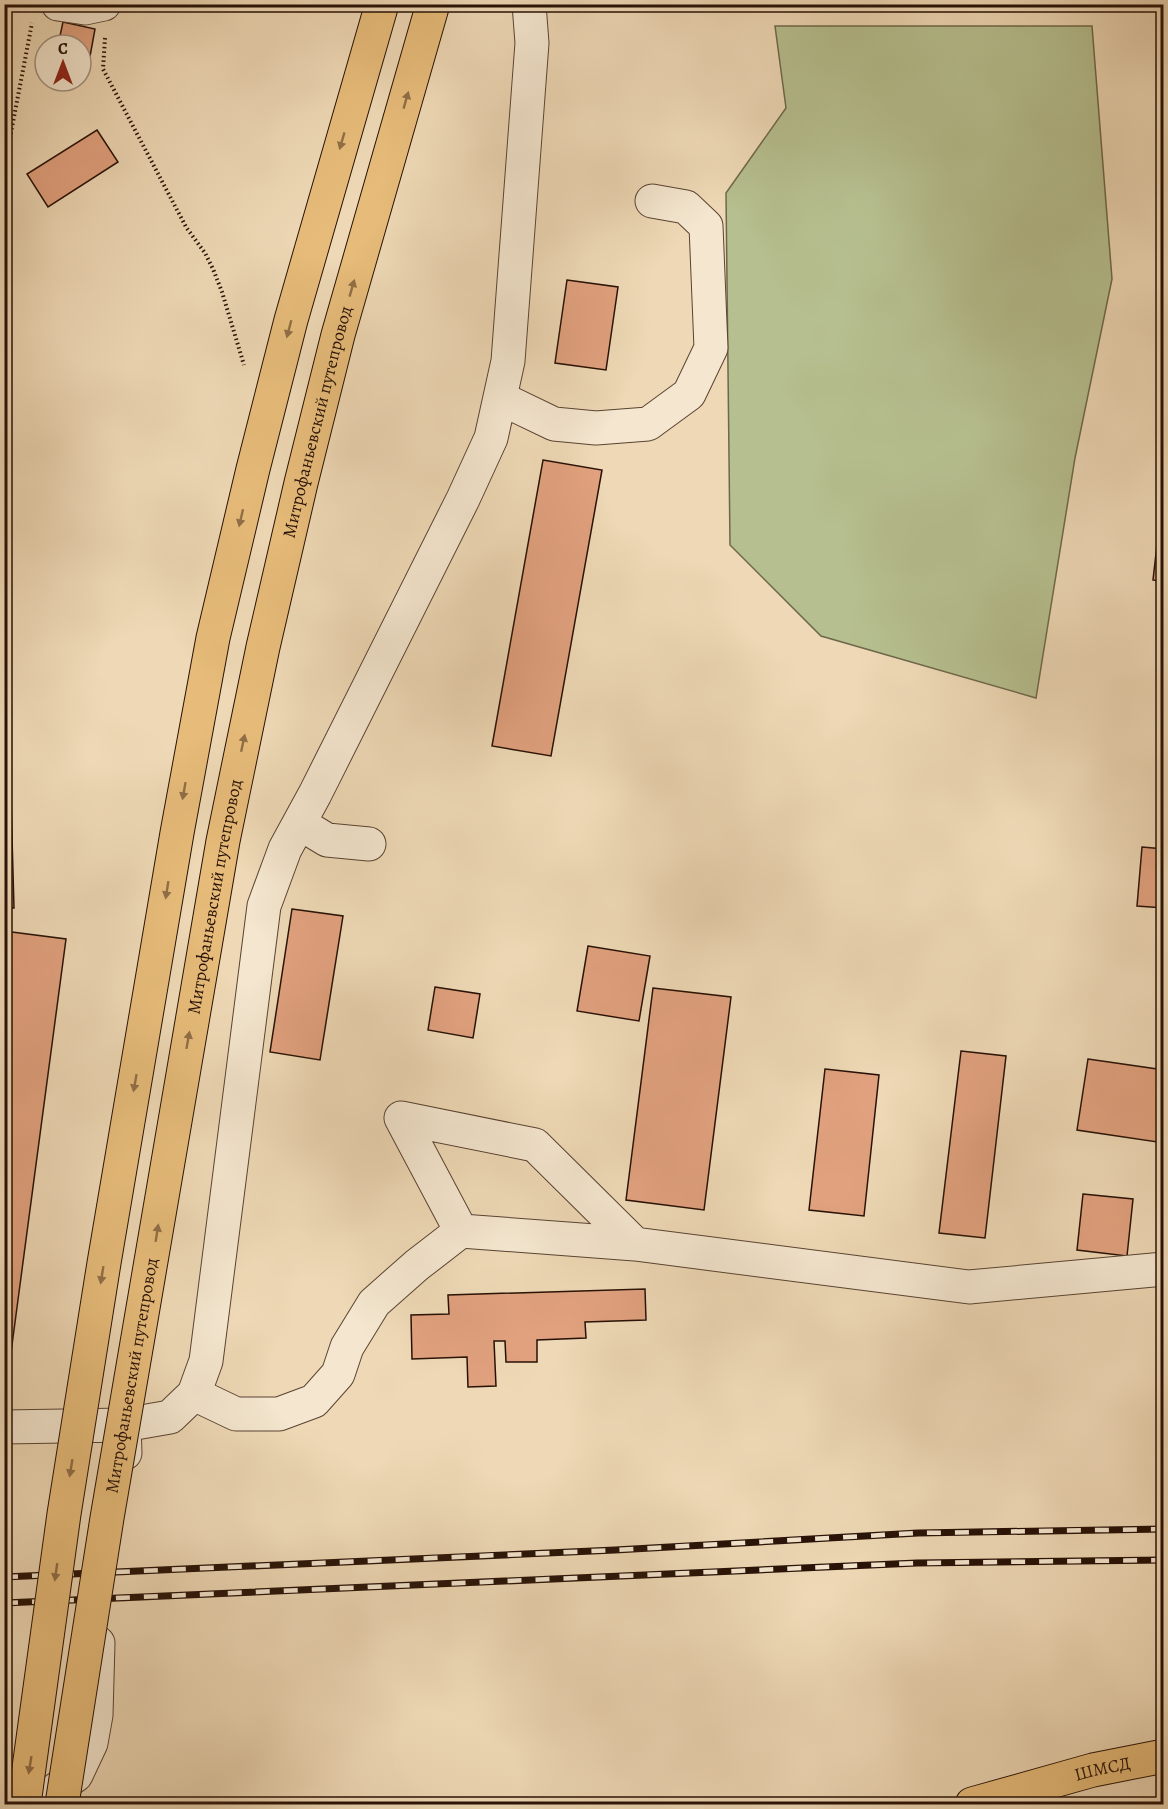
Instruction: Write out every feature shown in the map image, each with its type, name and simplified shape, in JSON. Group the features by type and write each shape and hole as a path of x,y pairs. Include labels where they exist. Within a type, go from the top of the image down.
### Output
{"main road":[{"path":"25,1804 64,1514 104,1263 177,833 213,638 291,320 382,4"},
{"name":"Митрофаньевский путепровод","path":"62,1804 107,1518 227,818 263,647 336,346 433,4"},
{"name":"ШМСД","path":"972,1804 1093,1770 1164,1756"}],"street":[{"path":"45,10 85,8 104,4"},
{"path":"4,1427 124,1425 170,1417 194,1394 207,1361 264,906 285,849 463,499 491,438 508,361 531,63 529,4"},
{"path":"500,398 554,424 596,428 648,424 689,394 711,348 706,226 686,207 652,201"},
{"path":"299,823 327,840 369,844"},
{"path":"461,1231 401,1118 535,1145 635,1244"},
{"path":"194,1394 236,1414 279,1414 314,1401 338,1374 347,1347 374,1303 417,1265 461,1231 635,1244 969,1287 1164,1269"},
{"path":"25,1804 43,1798 76,1775 91,1743 96,1715 98,1634 125,1465 124,1425"}],"path":[{"path":"4,169 45,10"},
{"path":"105,37 102,69 152,164"}],"green space":[{"path":"775,26 1092,26 1112,279 1075,458 1036,698 821,636 730,545 726,193 786,108"}],"building":[{"path":"63,22 95,29 93,40 93,33 61,33"},
{"path":"97,130 118,162 48,207 27,174"},
{"path":"567,280 618,287 606,370 555,363"},
{"path":"543,460 602,470 551,756 492,746"},
{"path":"1158,536 1164,537 1164,582 1153,580"},
{"path":"10,765 14,908 4,908 4,766"},
{"path":"1142,847 1164,849 1164,908 1137,906"},
{"path":"292,909 343,916 320,1060 270,1052"},
{"path":"4,931 66,939 8,1375 4,1375"},
{"path":"588,946 650,956 639,1021 577,1011"},
{"path":"435,987 480,994 473,1038 428,1030"},
{"path":"653,988 731,997 704,1210 626,1200"},
{"path":"961,1051 1006,1056 985,1238 939,1233"},
{"path":"1088,1059 1164,1070 1164,1143 1077,1130"},
{"path":"825,1069 879,1075 864,1216 809,1210"},
{"path":"1083,1194 1133,1199 1127,1256 1077,1250"},
{"path":"645,1289 646,1320 585,1322 586,1338 537,1340 537,1362 506,1362 505,1341 494,1341 496,1386 468,1387 467,1357 412,1359 411,1315 449,1314 448,1295"}],"railway":[{"path":"4,1577 615,1550 918,1533 1164,1529"},
{"path":"4,1603 917,1563 1164,1560"}]}
